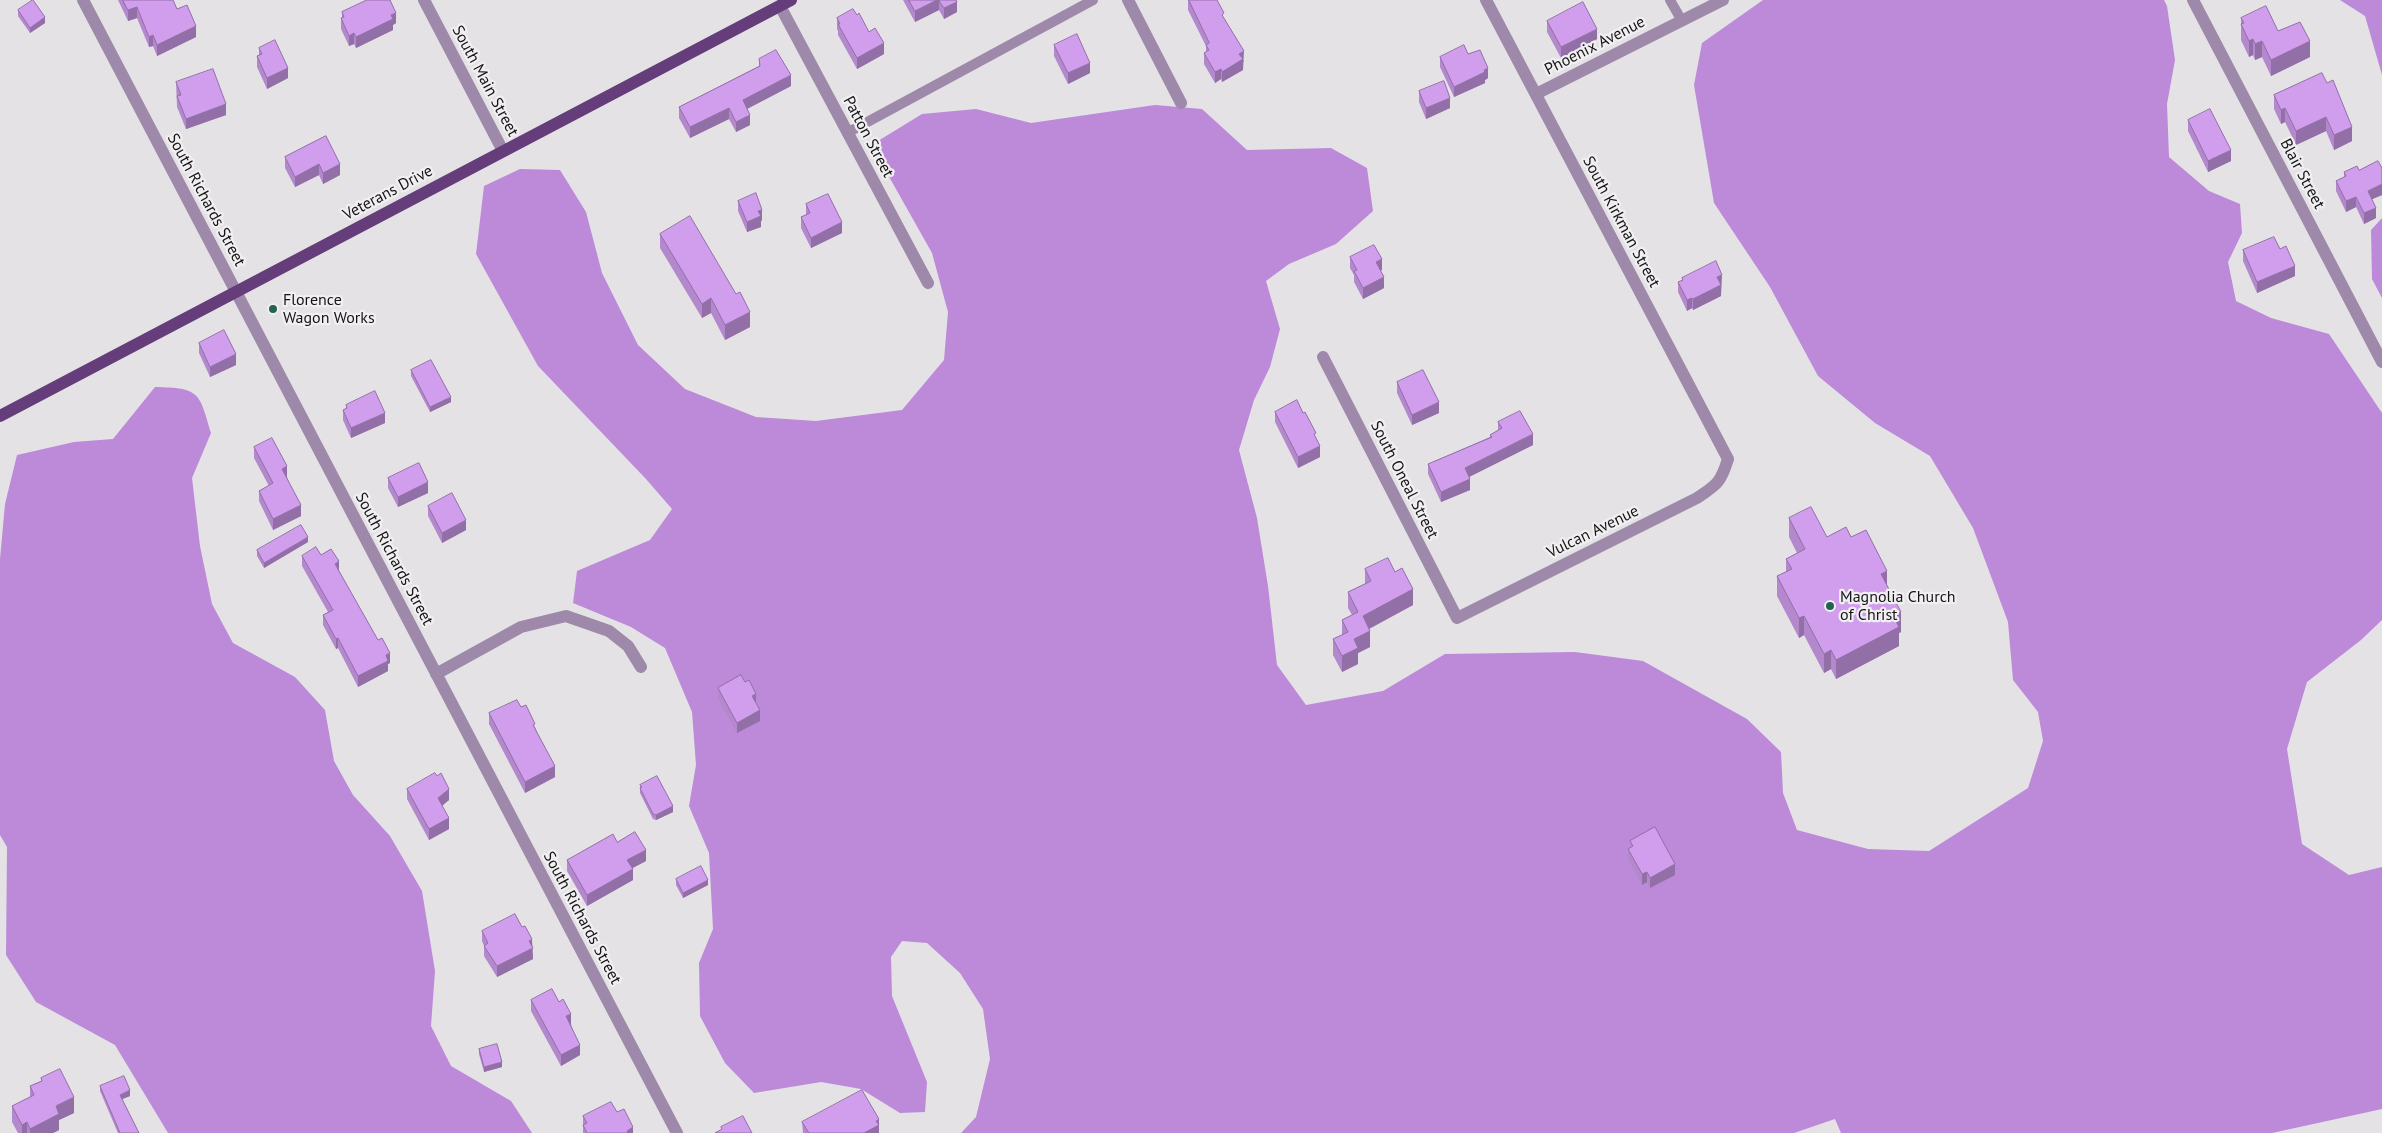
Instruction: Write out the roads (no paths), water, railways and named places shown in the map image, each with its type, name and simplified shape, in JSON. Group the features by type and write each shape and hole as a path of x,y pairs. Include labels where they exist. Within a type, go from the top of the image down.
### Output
{"main road":[{"name":"Veterans Drive","path":"0,416 786,3"}],"street":[{"name":"South Richards Street","path":"83,0 677,1133"},
{"name":"South Main Street","path":"424,0 504,151"},
{"path":"1128,0 1182,104"},
{"name":"South Kirkman Street","path":"1486,0 1728,459"},
{"name":"Phoenix Avenue","path":"1536,94 1723,0"},
{"name":"Blair Street","path":"2193,0 2382,362"},
{"name":"Patton Street","path":"786,3 847,133 928,283"},
{"name":"South Oneal Street","path":"1323,357 1457,618"},
{"name":"Vulcan Avenue","path":"1457,618 1698,498 1716,486 1723,476 1728,459"},
{"path":"436,674 521,627 566,616 609,631 628,646 641,667"}],"lane":[{"path":"847,133 1093,0"},
{"path":"1670,0 1682,21"}],"place":[{"name":"Florence Wagon Works","path":"273,309"},
{"name":"Magnolia Church of Christ","path":"1830,606"}]}
